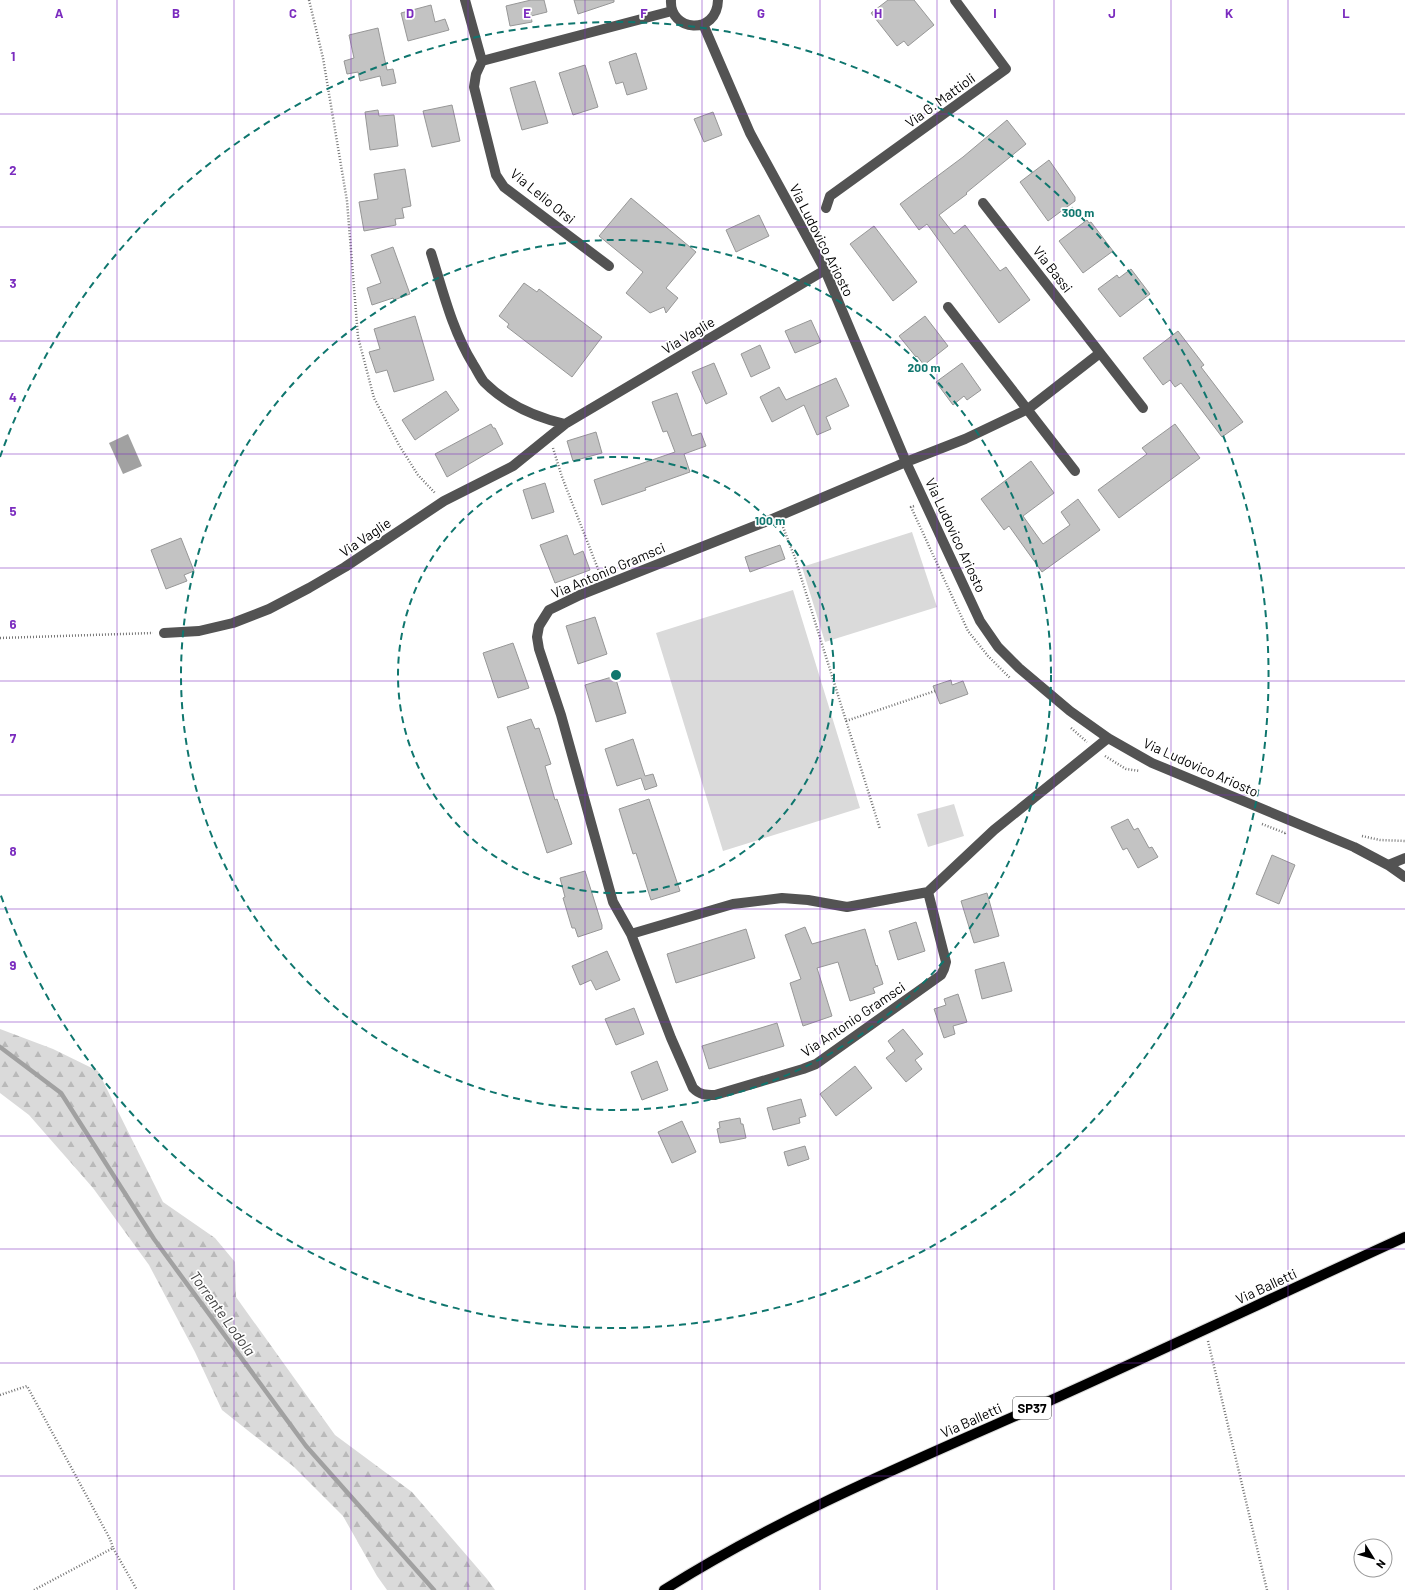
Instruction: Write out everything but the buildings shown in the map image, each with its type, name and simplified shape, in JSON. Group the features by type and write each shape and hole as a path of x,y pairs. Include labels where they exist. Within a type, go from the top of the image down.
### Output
{"main road":[{"name":"Via Balletti","path":"664,1590 700,1567 763,1533 872,1480 1206,1330 1282,1293 1405,1237"}],"street":[{"path":"465,0 482,61 672,10"},
{"path":"672,0 672,10 676,17 682,22 696,26 710,20 715,15 718,7 718,0"},
{"name":"Via G. Mattioli","path":"826,208 830,196 1006,69 955,0"},
{"name":"Via Ludovico Ariosto","path":"703,24 750,133 825,270 906,462 980,621 998,647 1019,668 1070,711 1108,738 1152,763 1354,847 1388,865 1405,877"},
{"name":"Via Lelio Orsi","path":"482,61 476,74 474,87 496,175 504,187 610,266"},
{"name":"Via Bassi","path":"984,203 1143,408"},
{"path":"432,253 450,315 463,347 484,382 510,404 537,416 564,424"},
{"name":"Via Vaglie","path":"164,632 199,631 233,623 269,609 345,567 444,501 513,466 564,424 825,270"},
{"path":"948,307 1075,470"},
{"path":"906,462 965,439 1028,409 1100,353"},
{"name":"Via Antonio Gramsci","path":"906,462 778,516 580,595 549,610 539,626 537,637 539,649 561,715 613,902 631,934 671,1038 693,1088 698,1094 705,1096 715,1095 816,1064 941,975 946,962 928,892"},
{"path":"631,934 733,904 782,898 808,900 847,907 928,892 994,830 1108,738"},
{"path":"1388,865 1405,858"}],"path":[{"path":"309,0 323,58 347,201 358,337 374,398 399,445 418,475 444,501"},
{"path":"549,436 562,477 605,585"},
{"path":"778,516 796,558 880,829"},
{"path":"0,638 164,632"},
{"path":"846,721 935,691"},
{"path":"1206,1330 1267,1590"},
{"path":"0,1395 27,1386 137,1590"},
{"path":"34,1590 113,1548"}],"green space":[{"path":"912,532 937,607 825,642 802,567"},
{"path":"793,590 860,808 723,851 656,633"},
{"path":"954,804 964,836 928,847 917,814"},
{"path":"0,1029 53,1049 98,1071 163,1202 215,1238 235,1262 236,1297 335,1435 412,1492 495,1590 387,1590 377,1576 343,1516 294,1467 222,1410 195,1352 149,1265 93,1188 29,1115 0,1093"}],"shaded area":[{"path":"128,434 142,466 123,474 109,443"}],"waterway":[{"name":"Torrente Lodola","path":"0,1047 61,1093 154,1239 306,1446 434,1590"}]}
